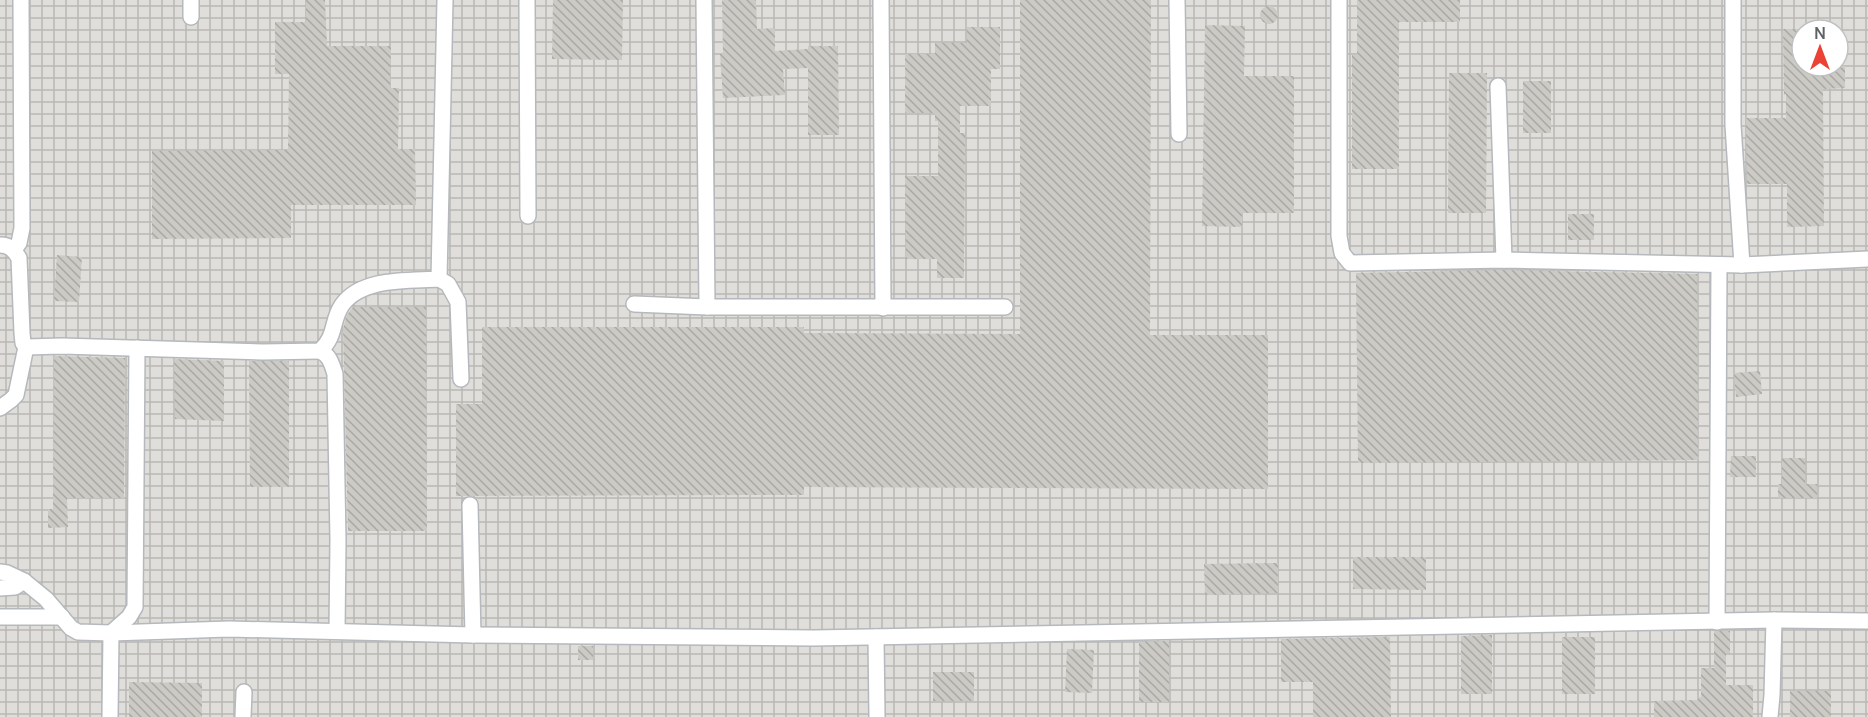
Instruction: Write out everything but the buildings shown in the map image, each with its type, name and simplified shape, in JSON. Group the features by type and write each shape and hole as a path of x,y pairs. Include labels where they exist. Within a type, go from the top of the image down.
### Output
{"lane":[{"path":"21,0 22,228 19,243 7,248 19,258 23,343 27,347 320,351 326,353 335,375 337,632"},
{"path":"191,0 191,17"},
{"path":"439,279 445,0"},
{"path":"527,0 528,216"},
{"path":"704,0 707,306"},
{"path":"881,0 882,308"},
{"path":"1177,0 1179,134"},
{"path":"1339,0 1339,236 1342,253 1350,263 1504,260 1742,265 1868,259"},
{"path":"1733,0 1733,124 1742,265"},
{"path":"1498,86 1504,260"},
{"path":"1717,622 1719,265"},
{"path":"320,351 332,336 342,305 356,293 374,285 439,279 448,284 458,302 460,379"},
{"path":"634,304 1005,308"},
{"path":"0,408 16,395 27,347"},
{"path":"110,717 111,633 129,617 135,608 138,348"},
{"path":"470,505 473,635"},
{"path":"0,572 24,581 46,599 71,628 78,632 111,633 229,629 473,635 802,638 1774,620 1868,621"},
{"path":"0,588 15,587 24,581"},
{"path":"0,617 62,617"},
{"path":"1770,717 1774,620"},
{"path":"876,637 877,717"},
{"path":"243,717 244,692"}],"shaded area":[{"path":"0,0 1868,0 1868,717 0,717"}]}
